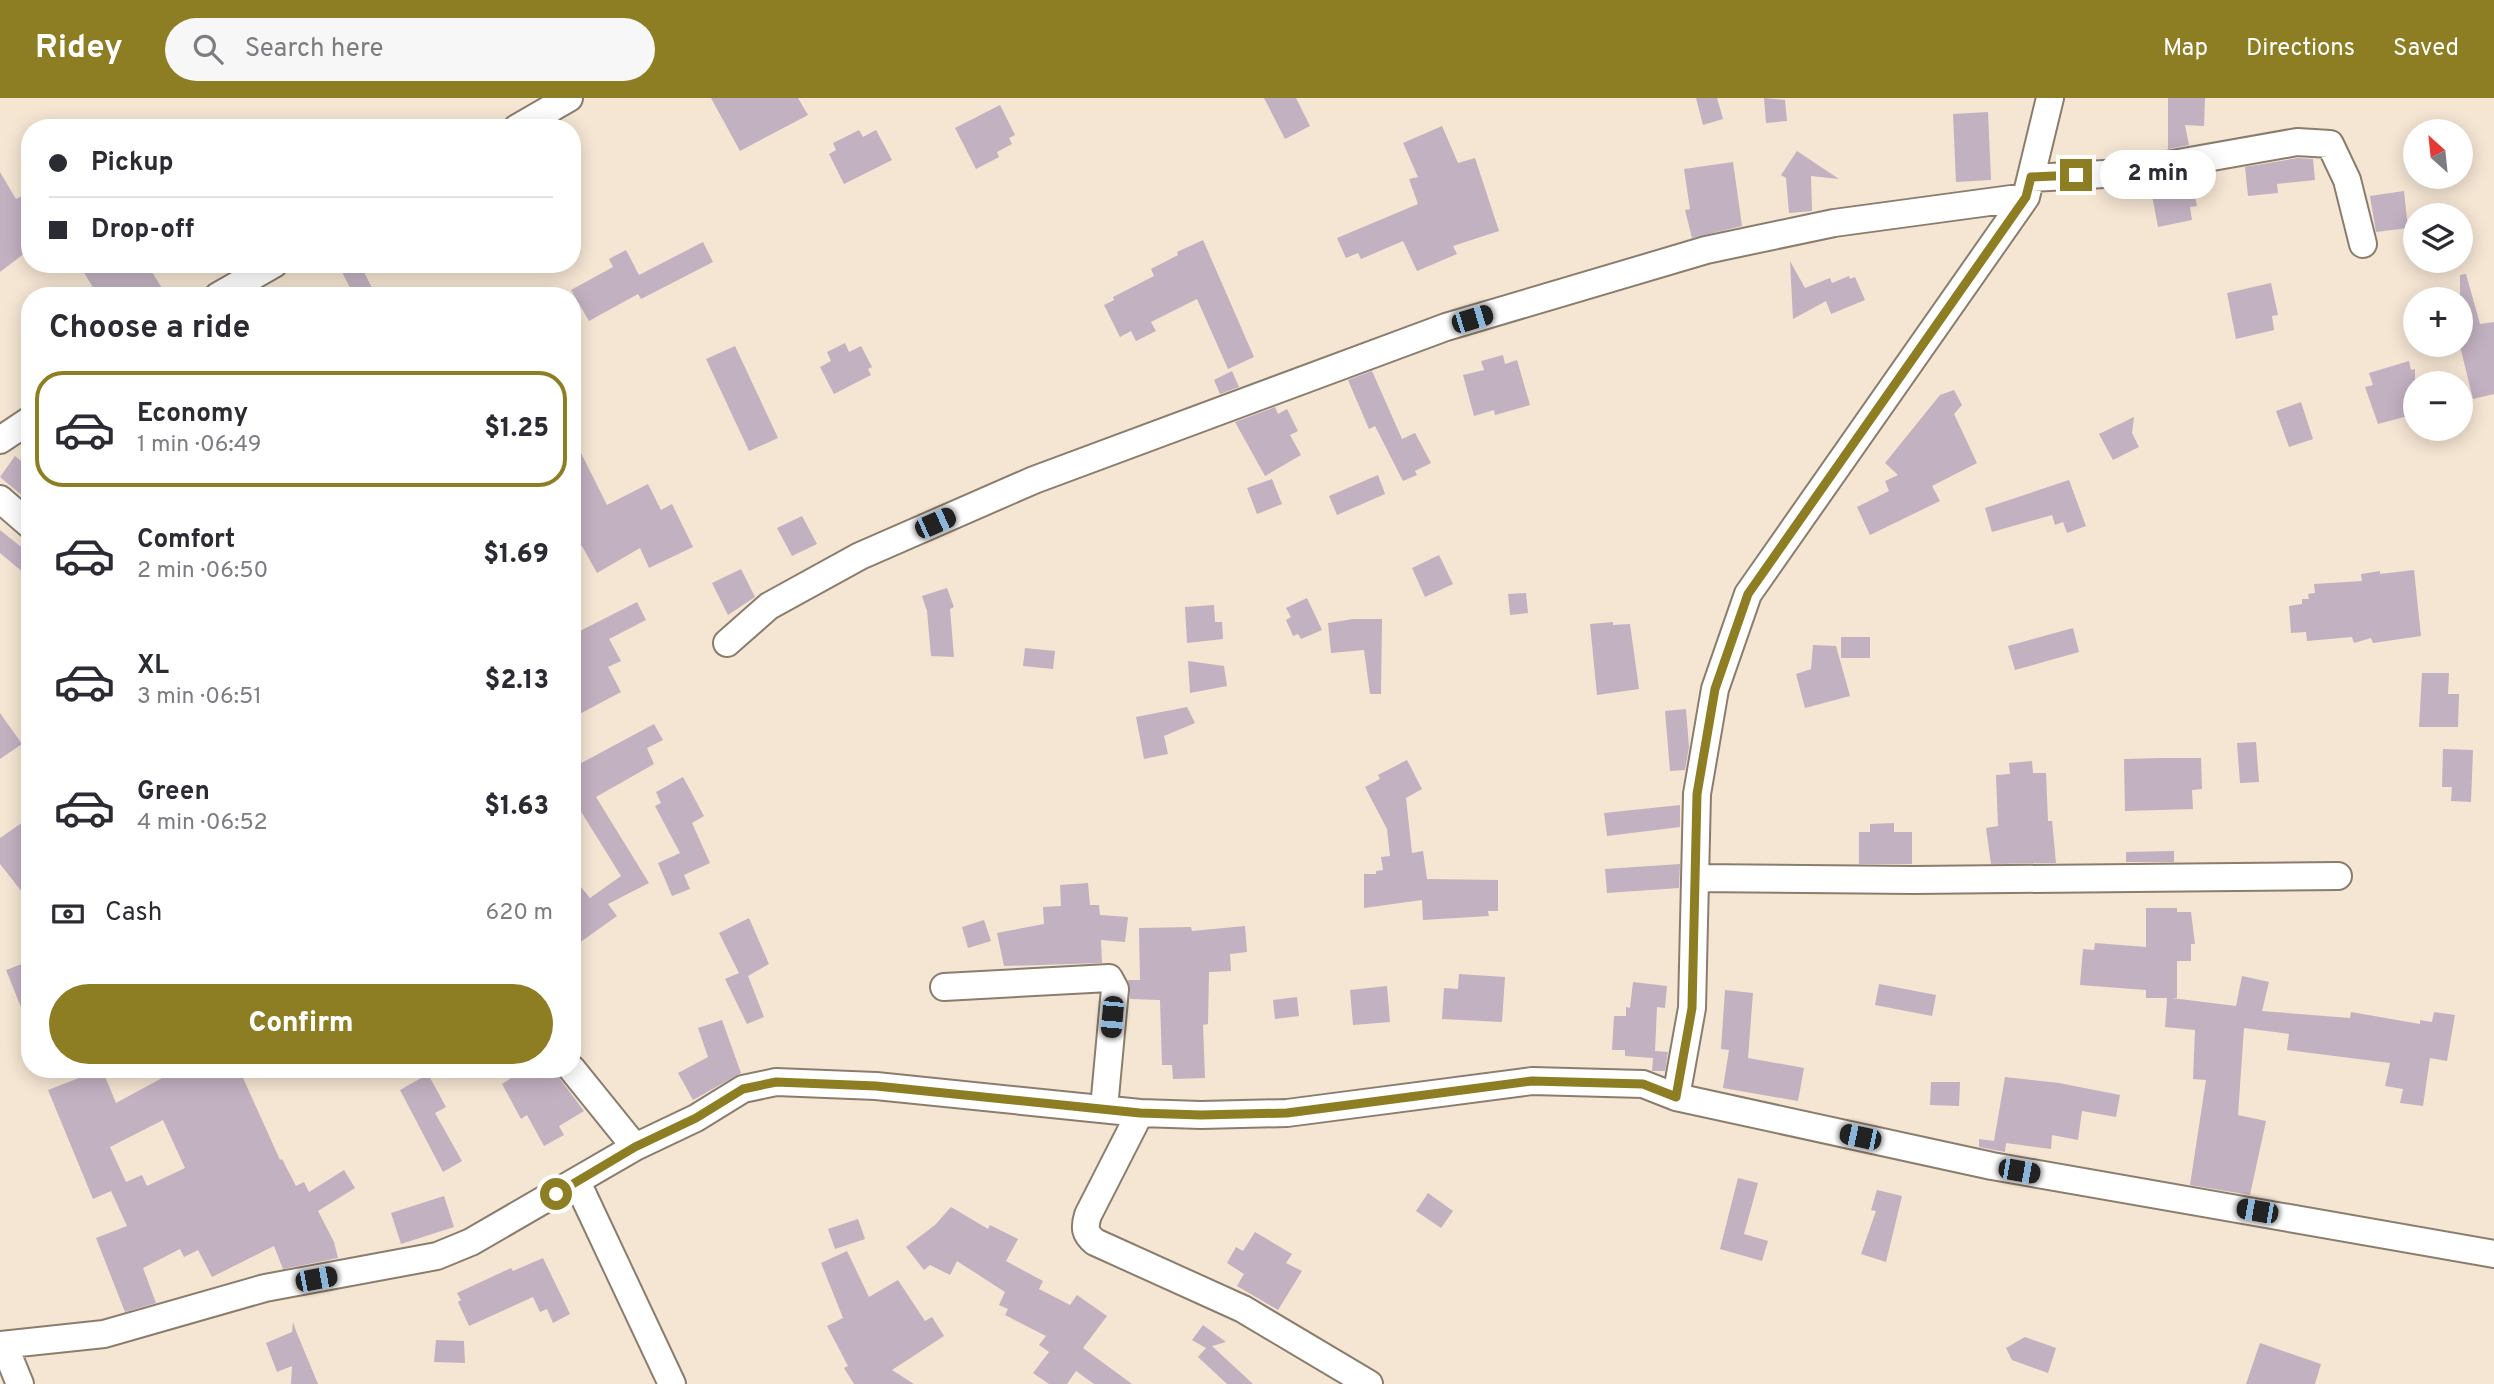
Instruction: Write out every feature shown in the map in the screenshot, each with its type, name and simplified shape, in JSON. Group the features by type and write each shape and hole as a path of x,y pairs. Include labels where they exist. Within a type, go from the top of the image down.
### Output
{"street":[{"path":"533,119 569,98"},
{"path":"1676,1097 1692,1008 1697,794 1715,689 1748,594 2028,187 2050,98"},
{"path":"727,643 769,607 872,551 1034,480 1446,327 1706,250 2028,187 2297,142 2330,144 2347,180 2363,244"},
{"path":"234,287 258,273"},
{"path":"0,440 21,426"},
{"path":"0,499 21,516"},
{"path":"1695,878 1914,880 2338,876"},
{"path":"944,987 1109,978 1115,989 1104,1108"},
{"path":"579,1078 635,1147"},
{"path":"20,1384 2,1345 104,1334 265,1288 438,1256 471,1242 635,1147 696,1118 743,1089 776,1082 876,1086 1140,1113 1201,1115 1287,1113 1532,1081 1643,1084 1676,1097 1992,1166 2494,1254"},
{"path":"1140,1113 1088,1215 1085,1227 1087,1236 1243,1309 1369,1384"},
{"path":"577,1182 672,1384"}],"building":[{"path":"711,98 798,98 808,115 740,151"},
{"path":"1264,98 1296,98 1310,126 1285,139"},
{"path":"1696,98 1717,98 1723,119 1703,125"},
{"path":"1764,98 1785,100 1787,121 1766,123"},
{"path":"2168,98 2205,98 2204,126 2185,125 2189,145 2168,149"},
{"path":"1000,105 1015,135 1009,138 1012,144 997,152 999,157 976,169 955,128"},
{"path":"1988,112 1991,180 1956,182 1953,114"},
{"path":"1442,126 1458,163 1475,158 1499,231 1453,246 1457,254 1417,271 1403,241 1361,259 1358,253 1346,258 1337,238 1418,204 1409,179 1418,177 1403,143"},
{"path":"859,130 863,137 876,130 892,160 844,184 829,154 836,150 833,143"},
{"path":"1797,151 1839,179 1811,176 1812,211 1789,213 1786,178 1781,175"},
{"path":"2298,158 2313,159 2315,180 2277,184 2278,193 2248,196 2245,167"},
{"path":"1733,162 1742,226 1692,238 1685,210 1690,209 1684,169"},
{"path":"0,172 16,199 21,196 21,256 0,272"},
{"path":"2191,177 2197,206 2190,207 2192,220 2158,227 2150,185"},
{"path":"2404,191 2403,229 2376,232 2370,196"},
{"path":"1203,240 1254,357 1228,369 1197,299 1151,322 1156,331 1136,341 1131,331 1120,337 1104,305 1114,300 1113,297 1154,276 1151,269 1178,255 1177,252"},
{"path":"703,242 713,262 641,299 638,294 589,321 581,307 581,287 576,287 613,267 609,259 626,250 639,275"},
{"path":"1790,261 1805,288 1830,278 1832,283 1849,276 1850,279 1855,277 1865,300 1831,314 1826,301 1793,319"},
{"path":"84,273 153,273 161,287 93,287"},
{"path":"342,273 364,273 372,287 350,287"},
{"path":"2466,274 2470,287 2460,287 2460,275"},
{"path":"2271,283 2278,315 2272,316 2274,330 2236,339 2227,293"},
{"path":"2473,299 2480,324 2494,322 2494,394 2473,399 2473,371 2466,371 2463,357 2473,357"},
{"path":"845,343 849,352 861,346 872,367 868,369 871,375 834,394 820,367 831,361 827,352"},
{"path":"735,346 778,438 749,451 706,359"},
{"path":"1503,355 1505,364 1517,360 1530,405 1495,415 1494,410 1474,416 1463,375 1484,370 1481,361"},
{"path":"2409,361 2411,370 2415,371 2403,371 2403,417 2378,424 2365,387 2373,385 2369,373"},
{"path":"1232,371 1239,387 1220,394 1214,380"},
{"path":"1372,371 1402,439 1415,433 1431,463 1415,471 1417,475 1403,481 1375,426 1369,429 1348,380"},
{"path":"1954,390 1962,405 1954,414 1977,463 1932,486 1940,501 1870,535 1857,507 1889,491 1885,481 1898,475 1885,463 1940,395"},
{"path":"2301,402 2313,439 2289,447 2276,411"},
{"path":"1275,407 1278,414 1287,409 1298,431 1290,435 1301,455 1265,476 1235,422"},
{"path":"2134,417 2132,433 2139,447 2113,460 2099,434"},
{"path":"581,453 607,505 648,484 661,510 672,504 693,547 649,568 640,548 597,573 582,546"},
{"path":"15,456 21,461 21,494 0,477"},
{"path":"1378,475 1385,494 1337,515 1329,496"},
{"path":"1272,479 1282,504 1257,514 1247,488"},
{"path":"2069,480 2086,526 2067,533 2063,522 2055,525 2052,515 1992,532 1985,508"},
{"path":"802,516 817,544 792,556 777,528"},
{"path":"0,530 21,547 21,570 0,553"},
{"path":"1439,555 1453,584 1425,597 1412,568"},
{"path":"741,569 755,597 728,615 712,583"},
{"path":"2414,570 2421,636 2373,643 2371,638 2354,643 2352,637 2307,641 2306,632 2291,633 2289,606 2302,604 2302,599 2309,599 2308,594 2315,593 2314,584 2362,581 2361,574 2380,571 2380,574"},
{"path":"947,588 954,607 950,609 954,657 931,656 927,611 922,596"},
{"path":"1526,593 1528,613 1510,615 1508,594"},
{"path":"1307,598 1322,630 1301,639 1298,634 1293,636 1286,620 1291,617 1286,608"},
{"path":"637,602 646,620 609,639 621,661 608,667 621,692 581,713 581,630"},
{"path":"1214,605 1215,622 1222,622 1223,639 1187,643 1185,607"},
{"path":"1353,619 1382,619 1381,694 1370,694 1364,650 1331,653 1328,623"},
{"path":"1613,622 1613,625 1630,624 1639,689 1597,695 1590,624"},
{"path":"2073,628 2079,652 2015,670 2008,646"},
{"path":"1841,637 1870,637 1870,658 1841,658"},
{"path":"1813,645 1836,646 1850,696 1805,708 1796,674 1811,669"},
{"path":"1025,648 1055,651 1053,669 1023,666"},
{"path":"1188,661 1224,666 1227,686 1190,693"},
{"path":"2422,673 2449,673 2448,694 2459,694 2458,727 2419,727"},
{"path":"1187,707 1195,723 1164,736 1168,754 1144,759 1136,717"},
{"path":"1686,709 1689,747 1685,770 1670,771 1665,711"},
{"path":"0,713 21,745 0,759"},
{"path":"654,724 663,740 647,748 654,764 596,797 649,883 608,904 617,916 581,942 581,887 590,898 621,876 581,812 581,763"},
{"path":"2256,742 2259,782 2240,783 2237,743"},
{"path":"2443,749 2473,750 2471,802 2451,801 2452,787 2442,787"},
{"path":"2201,758 2202,789 2192,790 2193,809 2125,811 2124,759"},
{"path":"1407,760 1422,789 1406,798 1412,853 1423,851 1427,879 1498,880 1498,911 1488,911 1489,916 1423,920 1422,900 1364,908 1364,874 1376,874 1376,871 1383,870 1381,857 1390,856 1387,829 1365,787 1380,779 1378,775"},
{"path":"2032,761 2033,773 2046,773 2048,821 2052,821 2056,863 1991,864 1986,828 1998,826 1996,775 2010,774 2009,763"},
{"path":"683,777 704,816 692,823 710,863 684,875 690,889 672,896 658,863 680,853 655,806 661,803 656,792"},
{"path":"1680,805 1680,827 1607,836 1604,813"},
{"path":"21,823 21,891 0,864 0,838"},
{"path":"1894,823 1894,832 1912,832 1912,864 1859,864 1859,832 1870,832 1870,824"},
{"path":"2174,851 2174,862 2126,862 2126,852"},
{"path":"1680,864 1679,888 1607,893 1605,869"},
{"path":"1088,883 1090,905 1099,905 1100,915 1128,917 1125,942 1101,940 1102,963 1004,966 997,933 1044,924 1043,907 1061,906 1060,885"},
{"path":"2146,908 2177,908 2177,912 2191,912 2195,944 2191,944 2191,961 2177,961 2177,998 2171,998 2236,1006 2242,976 2269,982 2262,1011 2350,1018 2351,1012 2420,1024 2420,1020 2432,1022 2434,1012 2455,1015 2447,1061 2430,1058 2423,1106 2400,1103 2403,1089 2385,1086 2390,1063 2287,1050 2289,1034 2244,1028 2238,1115 2266,1121 2250,1195 2190,1185 2206,1080 2193,1079 2195,1030 2165,1027 2167,998 2146,998 2146,990 2080,985 2083,949 2094,950 2095,943 2146,947"},
{"path":"749,918 769,964 748,976 764,1017 747,1024 725,979 739,973 719,933"},
{"path":"984,920 991,941 968,948 962,927"},
{"path":"1245,926 1247,952 1230,954 1231,971 1209,972 1208,1024 1203,1025 1205,1078 1173,1079 1172,1065 1162,1065 1160,1000 1130,999 1128,980 1140,980 1139,928 1191,927 1192,931"},
{"path":"21,964 21,1007 6,970"},
{"path":"1459,974 1505,977 1502,1022 1442,1019 1444,988 1458,989"},
{"path":"1633,982 1667,986 1665,1008 1657,1007 1655,1051 1668,1052 1665,1071 1652,1071 1653,1058 1625,1056 1625,1050 1612,1050 1614,1016 1626,1016 1626,1007 1630,1008"},
{"path":"1879,984 1936,995 1932,1016 1875,1005"},
{"path":"1387,986 1390,1022 1353,1025 1350,990"},
{"path":"1725,990 1753,993 1748,1058 1804,1068 1798,1101 1723,1088 1729,1050 1721,1049"},
{"path":"1297,997 1299,1016 1275,1019 1273,1000"},
{"path":"722,1020 741,1073 693,1100 678,1073 708,1057 698,1028"},
{"path":"2005,1077 2059,1083 2120,1095 2116,1117 2082,1111 2078,1140 2052,1135 2051,1149 2006,1143 2005,1152 1979,1147 1979,1139 1994,1141"},
{"path":"79,1078 106,1078 116,1103 162,1078 243,1078 280,1160 282,1159 296,1186 304,1182 309,1192 344,1170 355,1188 318,1211 334,1242 338,1258 283,1269 274,1246 212,1277 198,1250 184,1257 180,1249 143,1268 156,1303 125,1312 96,1238 127,1226 111,1191 93,1199 48,1090","holes":["163,1120 185,1168 147,1186 142,1175 126,1182 110,1147"]},
{"path":"421,1078 430,1078 446,1107 435,1113 462,1161 443,1172 400,1090"},
{"path":"511,1078 560,1078 584,1111 559,1126 564,1135 544,1146 527,1115 521,1119 502,1084"},
{"path":"1931,1082 1960,1082 1959,1106 1930,1105"},
{"path":"1738,1178 1758,1183 1744,1234 1768,1241 1762,1261 1720,1249"},
{"path":"1877,1190 1902,1196 1886,1262 1861,1254 1876,1211 1871,1210"},
{"path":"1428,1193 1453,1211 1441,1228 1416,1211"},
{"path":"444,1196 454,1227 401,1244 391,1213"},
{"path":"951,1207 988,1229 990,1225 1018,1239 1006,1261 1043,1281 1039,1289 1070,1305 1077,1295 1107,1316 1083,1348 1132,1384 1094,1384 1076,1371 1067,1384 1049,1384 1033,1373 1049,1352 1039,1345 1046,1336 1005,1315 1008,1309 999,1305 1005,1292 957,1261 950,1275 930,1265 924,1270 906,1247 935,1225"},
{"path":"858,1219 865,1239 835,1249 828,1229"},
{"path":"1255,1232 1292,1254 1286,1263 1302,1271 1278,1310 1237,1286 1244,1274 1227,1263 1236,1247 1243,1251"},
{"path":"847,1251 869,1297 898,1280 925,1321 932,1317 944,1336 892,1370 914,1384 854,1384 844,1368 848,1366 827,1326 843,1318 821,1263"},
{"path":"543,1258 570,1314 553,1323 547,1309 540,1312 533,1297 469,1326 458,1302 461,1300 457,1293 511,1268 513,1271"},
{"path":"293,1322 318,1384 291,1384 292,1366 277,1372 266,1343 292,1332"},
{"path":"1203,1325 1226,1342 1212,1346 1253,1384 1227,1384 1198,1357 1206,1348 1192,1340"},
{"path":"2025,1337 2056,1348 2048,1373 2012,1360 2006,1348"},
{"path":"436,1340 464,1341 465,1363 434,1362"},
{"path":"2260,1343 2321,1364 2315,1384 2246,1384"}],"route":[{"path":"556,1194 635,1147 696,1118 743,1089 776,1082 804,1081 876,1086 1140,1113 1201,1115 1287,1113 1532,1081 1643,1084 1676,1097 1692,1008 1697,794 1715,689 1748,594 2026,197 2031,177 2076,175"}]}
